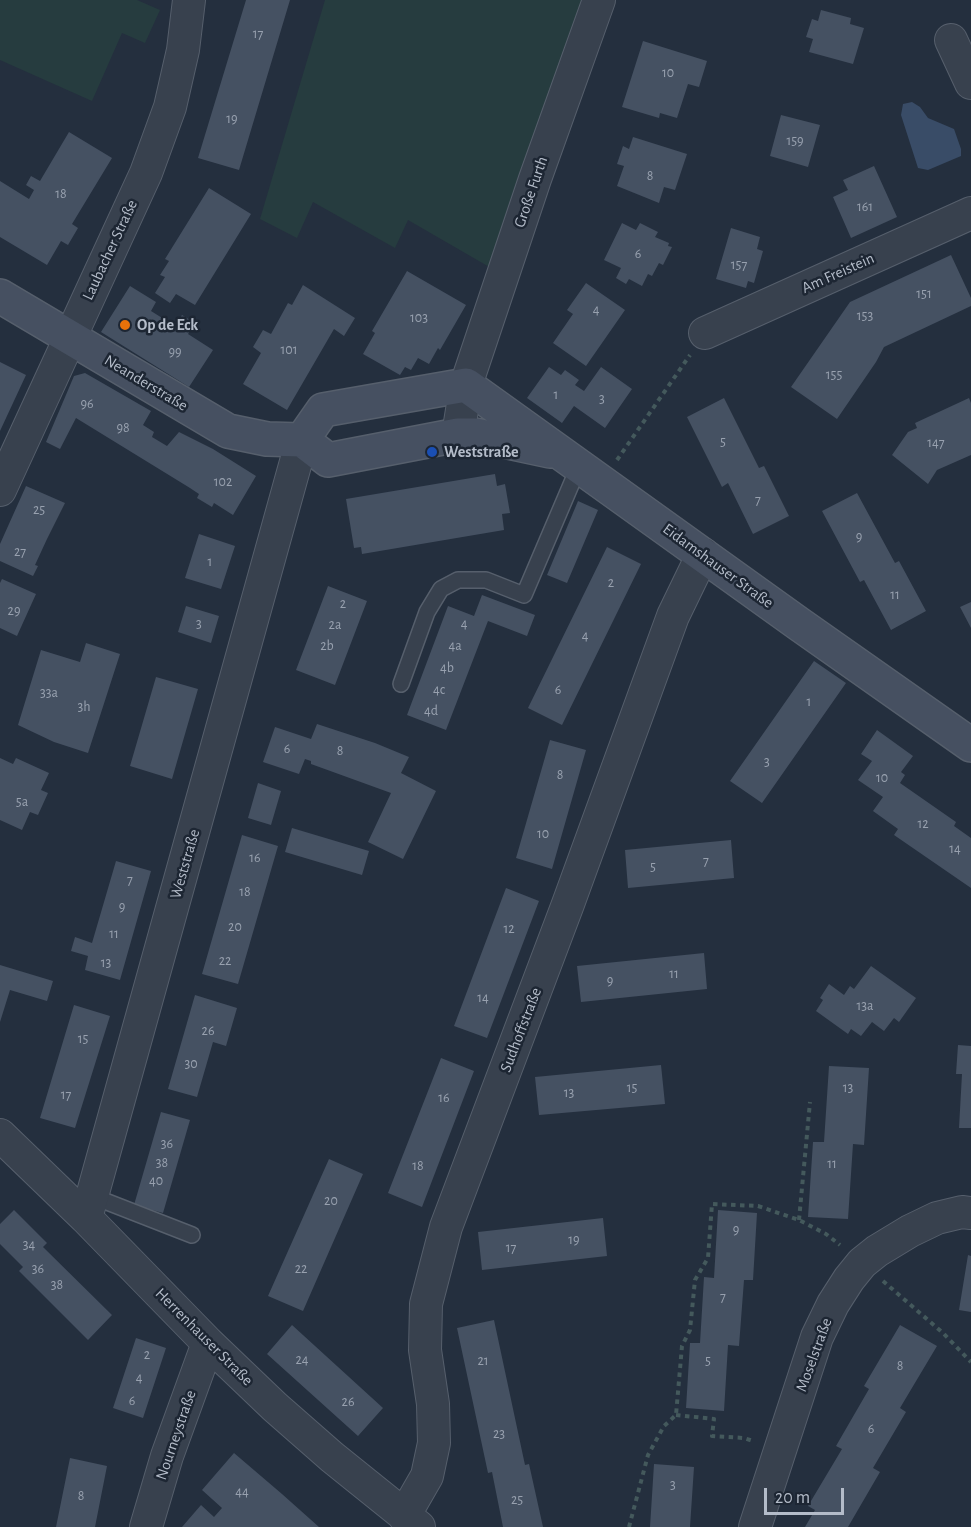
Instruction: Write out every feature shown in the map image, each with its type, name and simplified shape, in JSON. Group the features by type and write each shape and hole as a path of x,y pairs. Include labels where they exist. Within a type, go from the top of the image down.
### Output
{"street":[{"name":"Laubacher Straße","path":"0,490 146,173 170,107 183,50 189,0"},
{"name":"Große Furth","path":"458,435 466,385 535,179 599,0"},
{"path":"951,40 971,83"},
{"name":"Am Freistein","path":"705,333 971,213"},
{"name":"Neanderstraße","path":"0,296 228,431 267,439 303,440"},
{"path":"466,385 323,410 303,440 328,460 458,435 475,435 579,467"},
{"name":"Eidamshauser Straße","path":"466,385 799,624 971,744"},
{"name":"Weststraße","path":"89,1207 303,440"},
{"name":"Sudhoffstraße","path":"411,1522 427,1476 434,1443 433,1404 426,1350 426,1304 447,1227 560,927 673,616 703,554"},
{"name":"Herrenhauser Straße","path":"0,1135 89,1207 208,1343 275,1407 411,1522"},
{"name":"Moselstraße","path":"755,1527 817,1337 833,1304 862,1263 877,1251 937,1218 968,1210"},
{"name":"Nourneystraße","path":"146,1527 168,1456 208,1343"}],"lane":[{"path":"401,684 427,612 441,589 458,580 486,580 524,595 579,467"},
{"path":"89,1207 192,1235"}],"path":[{"path":"579,467 705,333"},
{"path":"799,1220 810,1102"},
{"path":"629,1527 648,1455 664,1426 676,1415 682,1346 690,1330 695,1280 708,1258 712,1204 758,1206 799,1220 826,1234"},
{"path":"862,1263 943,1333 971,1362"},
{"path":"676,1415 714,1419 712,1436 744,1438 779,1449"}],"green space":[{"path":"0,0 137,0 160,10 145,43 122,33 92,101 0,60"},
{"path":"325,0 583,0 491,268 408,220 395,248 313,202 297,238 260,219"}],"water":[{"path":"912,102 920,107 928,118 954,129 961,156 928,170 918,168 901,115 903,104"}],"building":[{"path":"246,0 290,0 239,170 198,158"},
{"path":"821,10 851,18 850,24 864,28 853,64 809,52 813,39 806,37 812,19 818,21"},
{"path":"643,41 707,61 699,87 688,84 677,118 660,113 659,118 622,107"},
{"path":"781,115 820,125 808,167 770,156"},
{"path":"69,132 112,158 72,224 78,228 68,245 61,241 47,265 0,237 0,181 29,199 34,190 26,185 31,176 40,181"},
{"path":"633,137 687,154 675,190 664,187 659,203 617,186 624,166 617,164 623,146 629,149"},
{"path":"874,166 897,217 851,238 833,197 848,190 843,180"},
{"path":"209,188 251,214 195,305 176,294 170,303 155,293 165,277 160,275 169,261 165,259"},
{"path":"622,223 636,230 640,223 658,232 655,237 669,243 668,246 672,247 663,265 659,263 652,276 648,274 642,286 629,279 626,284 616,278 621,268 604,260"},
{"path":"731,228 760,237 757,249 763,251 754,283 748,281 746,288 716,279"},
{"path":"951,255 971,298 971,306 884,347 837,419 791,387 850,302"},
{"path":"407,271 466,305 440,350 438,348 429,364 418,358 411,370 405,367 400,375 363,354 375,333 372,331"},
{"path":"586,283 625,310 586,366 553,343 573,314 567,310"},
{"path":"303,285 355,318 344,336 334,329 287,410 243,384 261,353 253,347 263,330 271,334 288,303 292,305"},
{"path":"130,286 156,302 151,311 175,326 182,315 195,323 188,334 213,350 189,387 101,332"},
{"path":"0,362 26,375 0,431"},
{"path":"549,367 561,375 565,370 579,380 575,385 584,391 601,367 632,389 605,428 574,406 562,423 527,398"},
{"path":"85,373 151,411 143,425 154,432 152,437 167,446 179,432 213,449 256,476 233,515 214,503 212,507 197,498 199,494 190,488 76,418 60,449 46,442 74,376"},
{"path":"724,398 759,468 764,466 789,516 753,534 728,483 722,487 687,417"},
{"path":"969,398 971,403 971,455 937,470 928,484 892,455 908,432 917,428 915,423"},
{"path":"495,474 497,486 505,484 510,513 502,514 504,530 362,554 361,547 354,548 346,499"},
{"path":"26,486 65,503 35,565 38,566 33,576 0,561 0,544"},
{"path":"857,493 895,563 899,561 926,611 891,630 864,580 860,582 822,511"},
{"path":"578,501 598,510 567,583 547,575"},
{"path":"199,534 235,546 221,589 185,578"},
{"path":"607,547 641,564 562,725 528,708"},
{"path":"2,579 36,594 17,636 0,628 0,583"},
{"path":"328,586 367,601 335,685 296,670"},
{"path":"482,595 535,615 527,636 488,621 446,730 407,715 448,606 474,616"},
{"path":"971,602 971,628 960,607"},
{"path":"186,606 219,616 211,643 178,632"},
{"path":"86,643 120,654 88,753 54,742 18,725 41,650 80,662"},
{"path":"814,661 846,683 762,803 730,781"},
{"path":"156,677 198,689 172,779 130,766"},
{"path":"317,724 409,757 401,773 436,791 403,859 368,842 391,793 311,764 311,761 305,759 299,774 263,762 275,727 311,739"},
{"path":"877,730 913,756 901,772 905,775 900,783 956,822 954,826 971,838 971,888 894,835 898,829 873,811 883,797 858,780 872,761 861,754"},
{"path":"550,740 586,750 552,869 516,858"},
{"path":"0,758 13,764 16,758 49,773 41,790 48,793 38,815 30,812 22,830 0,820"},
{"path":"258,783 281,791 271,825 248,818"},
{"path":"292,828 369,851 362,875 285,852"},
{"path":"242,835 278,846 238,984 202,974"},
{"path":"731,840 734,878 628,888 625,850"},
{"path":"116,861 151,871 120,980 85,970 88,956 71,951 75,937 92,943"},
{"path":"506,888 539,901 487,1038 454,1026"},
{"path":"704,953 707,989 581,1002 577,966"},
{"path":"0,965 53,981 47,1001 10,990 0,1022"},
{"path":"871,966 916,998 899,1022 894,1018 884,1031 872,1022 861,1036 851,1029 848,1034 816,1011 823,1000 820,998 829,984 844,995 850,986 854,989"},
{"path":"195,995 237,1008 226,1046 213,1042 197,1097 168,1089"},
{"path":"74,1005 110,1016 75,1128 40,1118"},
{"path":"958,1045 971,1046 971,1128 959,1128 962,1074 956,1074"},
{"path":"441,1058 474,1071 422,1207 388,1193"},
{"path":"661,1065 665,1104 539,1115 535,1077"},
{"path":"829,1066 869,1068 864,1145 853,1144 848,1219 808,1217 813,1142 824,1142"},
{"path":"161,1112 190,1120 163,1213 134,1205"},
{"path":"329,1159 363,1174 303,1311 268,1296"},
{"path":"14,1210 47,1243 43,1247 112,1315 88,1340 19,1271 23,1267 0,1244 0,1224"},
{"path":"718,1210 757,1213 753,1280 744,1280 739,1346 728,1345 724,1411 686,1408 690,1343 700,1343 704,1277 714,1278"},
{"path":"603,1218 607,1256 482,1270 478,1232"},
{"path":"968,1255 971,1256 971,1312 959,1310"},
{"path":"494,1320 525,1465 529,1464 543,1527 503,1527 492,1472 488,1473 457,1328"},
{"path":"292,1325 383,1408 358,1436 267,1354"},
{"path":"900,1325 937,1346 900,1408 906,1412 873,1468 880,1472 848,1527 805,1527 815,1510 808,1506 842,1449 836,1446 869,1389 864,1386"},
{"path":"136,1338 166,1348 143,1418 113,1408"},
{"path":"234,1453 319,1527 182,1527 201,1505 214,1517 222,1508 202,1490"},
{"path":"70,1458 107,1466 95,1527 56,1527"},
{"path":"654,1464 694,1467 690,1527 650,1527"}],"place":[{"name":"Op de Eck","path":"125,325"},
{"name":"Weststraße","path":"432,452"}]}
